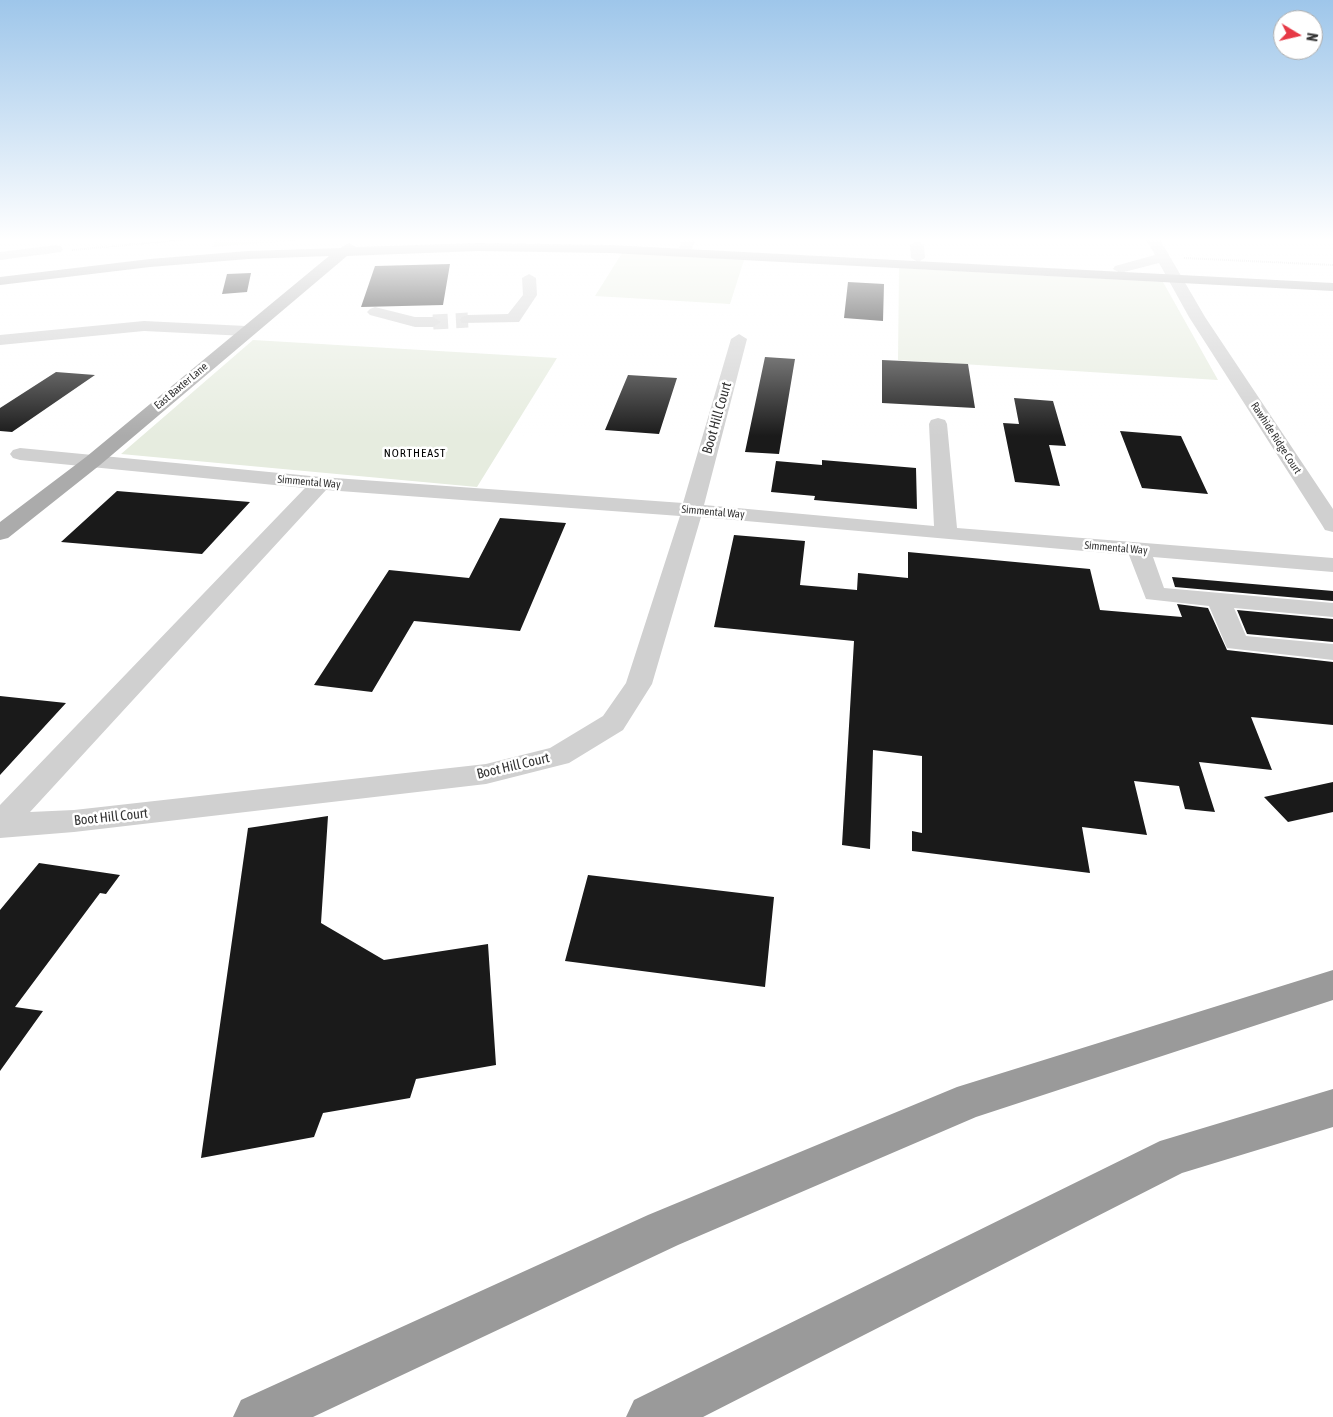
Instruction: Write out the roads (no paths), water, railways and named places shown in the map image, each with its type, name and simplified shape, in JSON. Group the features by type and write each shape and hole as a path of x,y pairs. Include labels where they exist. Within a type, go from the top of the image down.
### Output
{"highway":[{"path":"258,1417 663,1230 971,1100 1333,985"},
{"path":"651,1417 1175,1155 1333,1108"}],"main road":[{"name":"East Baxter Lane","path":"0,533 93,461 279,304"}],"street":[{"path":"468,320 513,319 524,304"},
{"name":"Rawhide Ridge Court","path":"1191,305 1333,525"},
{"path":"375,312 415,322 433,322"},
{"path":"0,340 144,326 246,331"},
{"name":"Boot Hill Court","path":"0,826 84,820 476,775 559,756 613,723 639,684 692,510 739,339"},
{"path":"938,424 946,534"},
{"name":"Simmental Way","path":"20,454 321,483 692,510 946,534 1333,565"},
{"path":"0,826 321,483"},
{"path":"1139,550 1154,594 1333,610"},
{"path":"1218,599 1236,643 1333,652"}],"tunnel":[{"path":"433,322 468,320"}],"district":[{"name":"NORTHEAST","path":"415,453"}]}
